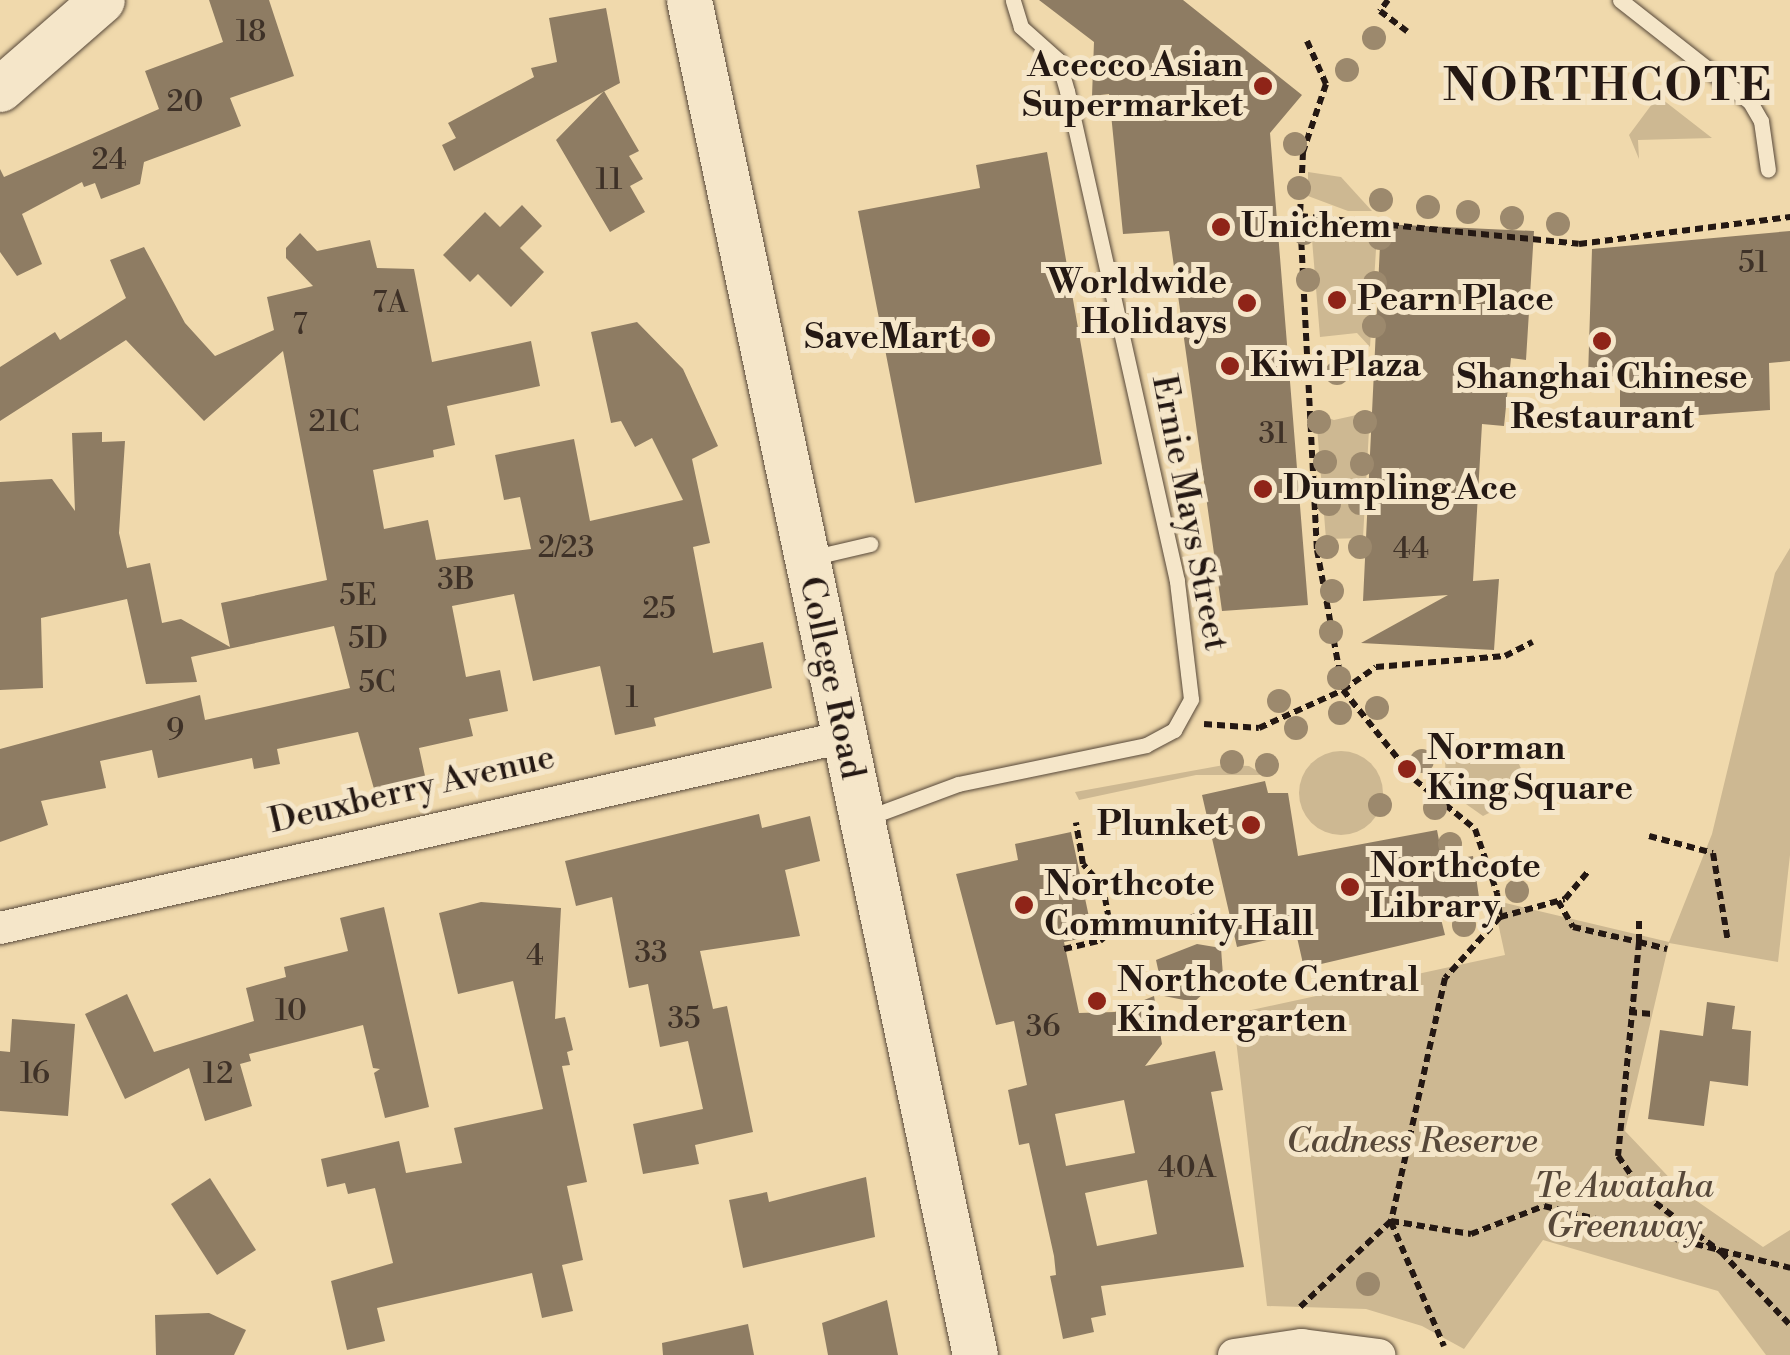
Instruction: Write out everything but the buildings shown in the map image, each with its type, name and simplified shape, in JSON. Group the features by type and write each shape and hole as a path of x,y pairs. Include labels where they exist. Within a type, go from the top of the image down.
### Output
{"main road":[{"path":"0,88 102,0"},
{"name":"College Road","path":"689,0 975,1355"}],"street":[{"name":"Deuxberry Avenue","path":"0,928 844,738"},
{"path":"1234,1355 1315,1345 1378,1355"}],"lane":[{"name":"Ernie Mays Street","path":"1012,0 1021,26 1058,60 1067,92 1177,581 1192,683 1183,721"},
{"path":"1626,2 1750,102 1761,121 1768,170"},
{"path":"806,558 870,544"},
{"path":"860,821 958,784 1146,745 1183,721"}],"path":[{"path":"1388,0 1380,10 1406,31"},
{"path":"1307,41 1326,84 1303,152 1300,216 1317,550 1340,648 1343,690 1416,780 1475,829 1486,850 1500,917"},
{"path":"1300,216 1579,244 1790,217"},
{"path":"1183,721 1259,728 1343,690 1376,667 1505,656 1533,642"},
{"path":"1076,823 1084,864 1103,887 1110,931"},
{"path":"1649,836 1714,853 1728,942"},
{"path":"1300,1307 1391,1221 1444,978 1500,917 1558,901 1588,872"},
{"path":"1558,901 1574,927 1667,949"},
{"path":"1064,949 1100,942 1110,931 1216,913"},
{"path":"1639,921 1618,1156 1645,1195 1721,1252 1790,1325"},
{"path":"1630,1012 1652,1014"},
{"path":"1391,1221 1471,1234 1544,1206 1790,1268"},
{"path":"1391,1221 1444,1346"}],"green space":[{"path":"1658,96 1712,138 1638,140 1639,159 1629,135"},
{"path":"1308,172 1341,177 1372,211 1348,211 1308,196"},
{"path":"1340,222 1377,233 1370,347 1357,333 1320,337 1311,227"},
{"path":"1370,412 1363,538 1326,539 1316,414 1334,420"},
{"name":"Cadness Reserve","path":"1790,548 1790,855 1778,962 1669,943 1625,1131 1681,1190 1763,1247 1790,1230 1790,1355 1766,1355 1718,1291 1543,1240 1464,1349 1422,1326 1366,1309 1267,1306 1233,1014 1505,955 1493,900 1669,942 1712,834 1775,573"},
{"path":"1478,746 1515,755 1523,773 1515,800 1483,816 1446,790 1445,755"},
{"path":"1341,751 1357,754 1371,763 1380,777 1380,809 1371,823 1357,832 1341,835 1325,832 1311,823 1302,809 1299,793 1302,777 1311,763 1325,754"},
{"path":"1224,765 1249,766 1264,775 1196,775 1079,800 1075,792"}],"place":[{"name":"Acecco Asian Supermarket","path":"1263,86"},
{"name":"Unichem","path":"1221,227"},
{"name":"Pearn Place","path":"1337,300"},
{"name":"Worldwide Holidays","path":"1247,303"},
{"name":"SaveMart","path":"981,338"},
{"name":"Shanghai Chinese Restaurant","path":"1602,341"},
{"name":"Kiwi Plaza","path":"1230,366"},
{"name":"Dumpling Ace","path":"1263,489"},
{"name":"Norman King Square","path":"1407,769"},
{"name":"Plunket","path":"1251,825"},
{"name":"Northcote Library","path":"1350,887"},
{"name":"Northcote Community Hall","path":"1024,905"},
{"name":"Northcote Central Kindergarten","path":"1097,1001"}],"district":[{"name":"NORTHCOTE","path":"1608,87"}],"park label":[{"name":"Te Awataha Greenway","path":"1624,1207"}]}
